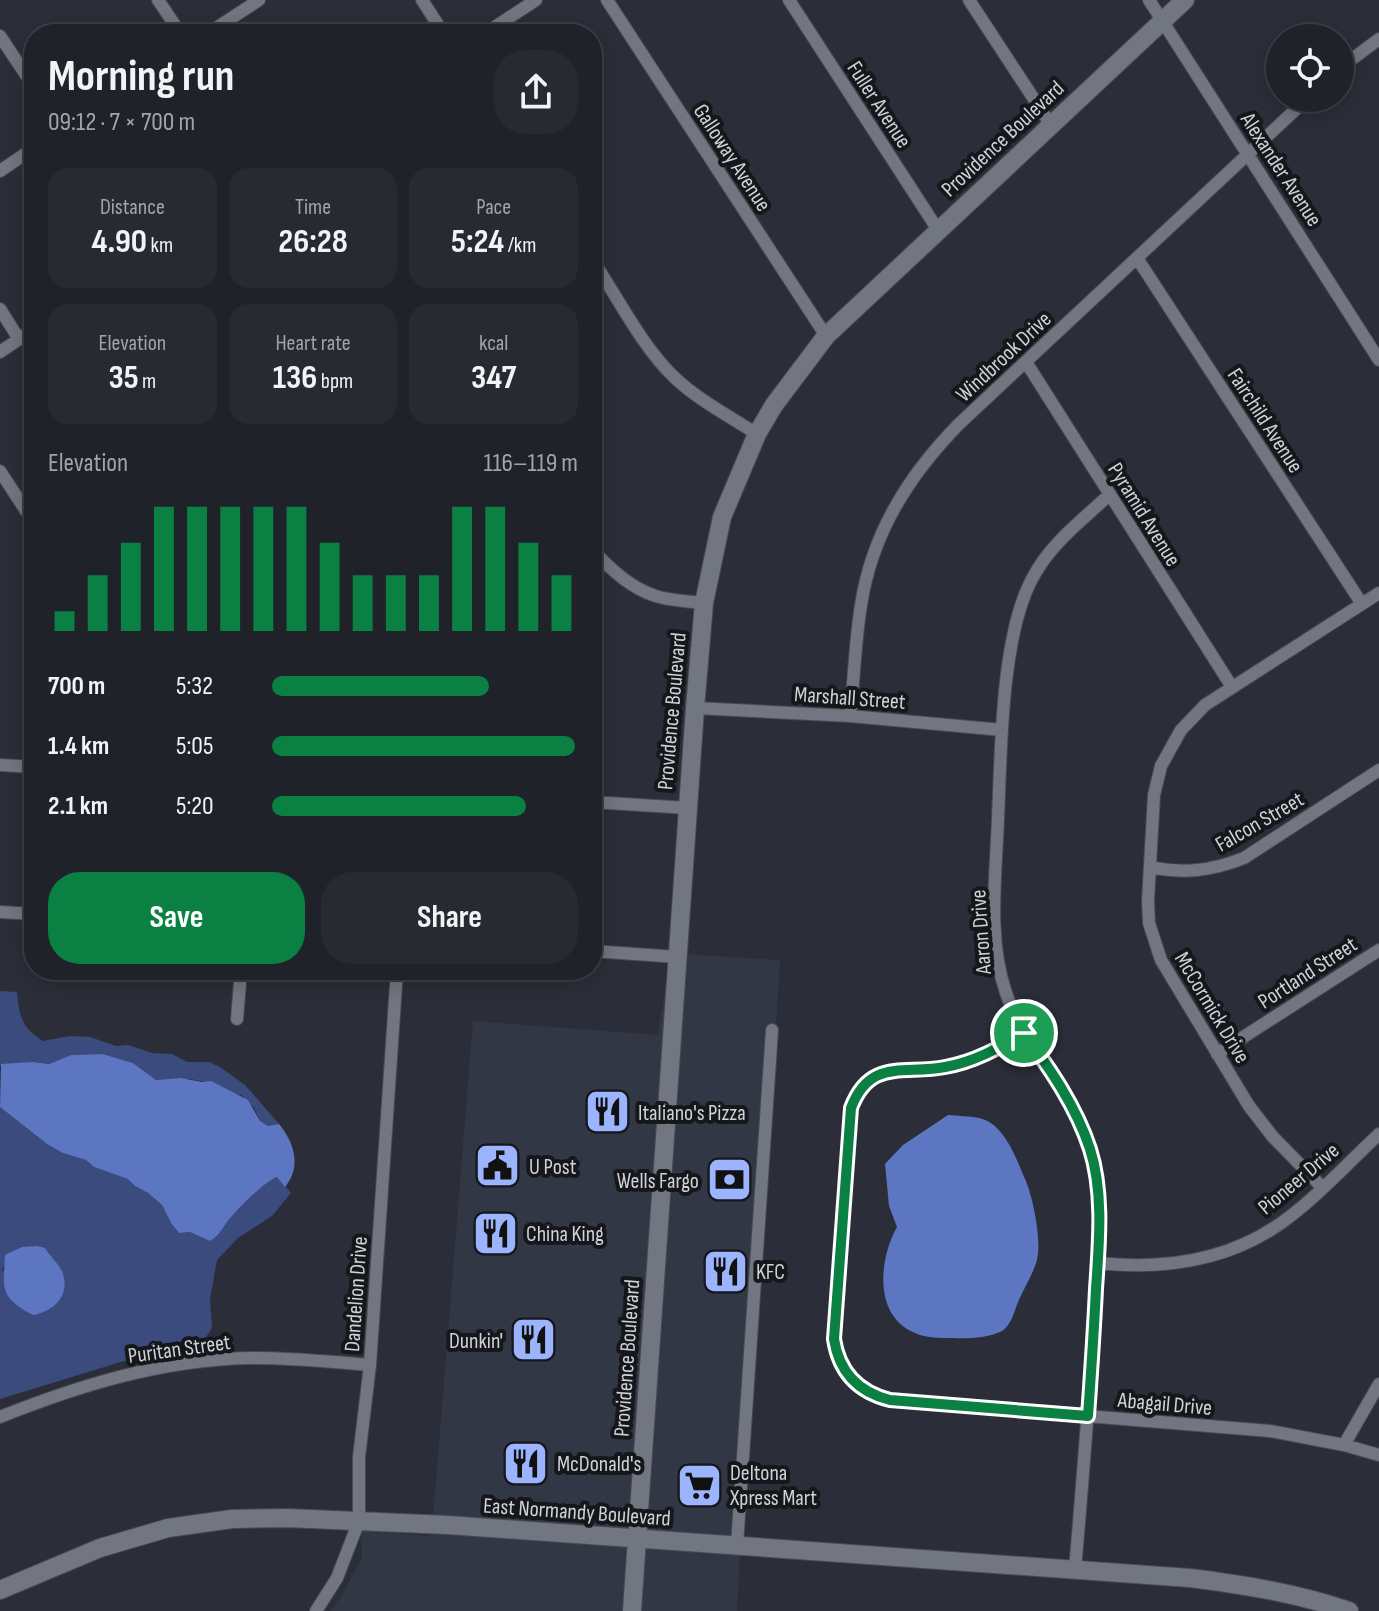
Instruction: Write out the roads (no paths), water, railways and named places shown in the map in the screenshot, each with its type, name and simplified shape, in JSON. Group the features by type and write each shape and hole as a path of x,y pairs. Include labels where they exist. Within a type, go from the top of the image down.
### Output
{"main road":[{"name":"Providence Boulevard","path":"632,1611 695,708 704,603 722,517 757,434 789,384 826,336 1185,0"},
{"name":"East Normandy Boulevard","path":"0,1590 100,1548 168,1528 232,1519 359,1521 1190,1578 1267,1588 1349,1611"}],"street":[{"path":"158,0 174,24"},
{"path":"222,24 259,0"},
{"path":"422,0 438,24"},
{"path":"499,24 536,0"},
{"name":"Galloway Avenue","path":"607,0 826,336"},
{"name":"Fuller Avenue","path":"789,0 938,230"},
{"path":"969,0 1051,125"},
{"name":"Alexander Avenue","path":"1149,0 1379,360"},
{"path":"0,36 24,72"},
{"path":"1354,58 1379,39"},
{"name":"Windbrook Drive","path":"850,716 860,607 866,579 880,538 901,493 932,452 1293,112"},
{"path":"0,171 24,155"},
{"name":"Fairchild Avenue","path":"1137,258 1362,604"},
{"path":"602,274 673,377 696,396 757,434"},
{"path":"0,309 19,339"},
{"path":"0,352 24,336"},
{"name":"Pyramid Avenue","path":"1026,362 1232,687"},
{"path":"0,471 24,508"},
{"name":"Aaron Drive","path":"1075,1570 1098,1263 1098,1191 1091,1151 1074,1109 1024,1033 1006,992 998,961 995,905 1002,730 1013,635 1031,580 1055,542 1109,495"},
{"path":"602,561 630,583 654,596 704,603"},
{"name":"McCormick Drive","path":"1322,1187 1273,1137 1249,1106 1161,960 1149,923 1154,795 1168,751 1181,730 1205,705 1379,593"},
{"name":"Marshall Street","path":"695,708 850,716 1002,730"},
{"path":"0,765 24,766"},
{"name":"Falcon Street","path":"1150,867 1200,872 1244,858 1379,770"},
{"path":"602,803 688,808"},
{"path":"0,912 24,913"},
{"name":"Portland Street","path":"1217,1054 1379,950"},
{"path":"602,952 678,957"},
{"path":"237,1019 240,980"},
{"name":"Dandelion Drive","path":"316,1611 337,1578 359,1521 359,1457 370,1365 396,980"},
{"path":"737,1545 772,1030"},
{"name":"Abagail Drive","path":"1024,1033 982,1057 946,1067 897,1069 882,1073 870,1079 856,1094 851,1108 835,1348 836,1356 850,1379 873,1396 890,1400 1270,1431 1379,1455"},
{"name":"Pioneer Drive","path":"1098,1263 1152,1267 1198,1261 1246,1243 1282,1222 1379,1134"},
{"name":"Puritan Street","path":"0,1417 71,1389 141,1370 209,1360 251,1358 370,1365"},
{"path":"1344,1445 1379,1384"}],"place":[{"name":"Italiano's Pizza","path":"607,1112"},
{"name":"U Post","path":"498,1166"},
{"name":"Wells Fargo","path":"730,1180"},
{"name":"China King","path":"495,1233"},
{"name":"KFC","path":"725,1271"},
{"name":"Dunkin'","path":"534,1340"},
{"name":"McDonald's","path":"526,1463"},
{"name":"Deltona Xpress Mart","path":"699,1485"}]}
